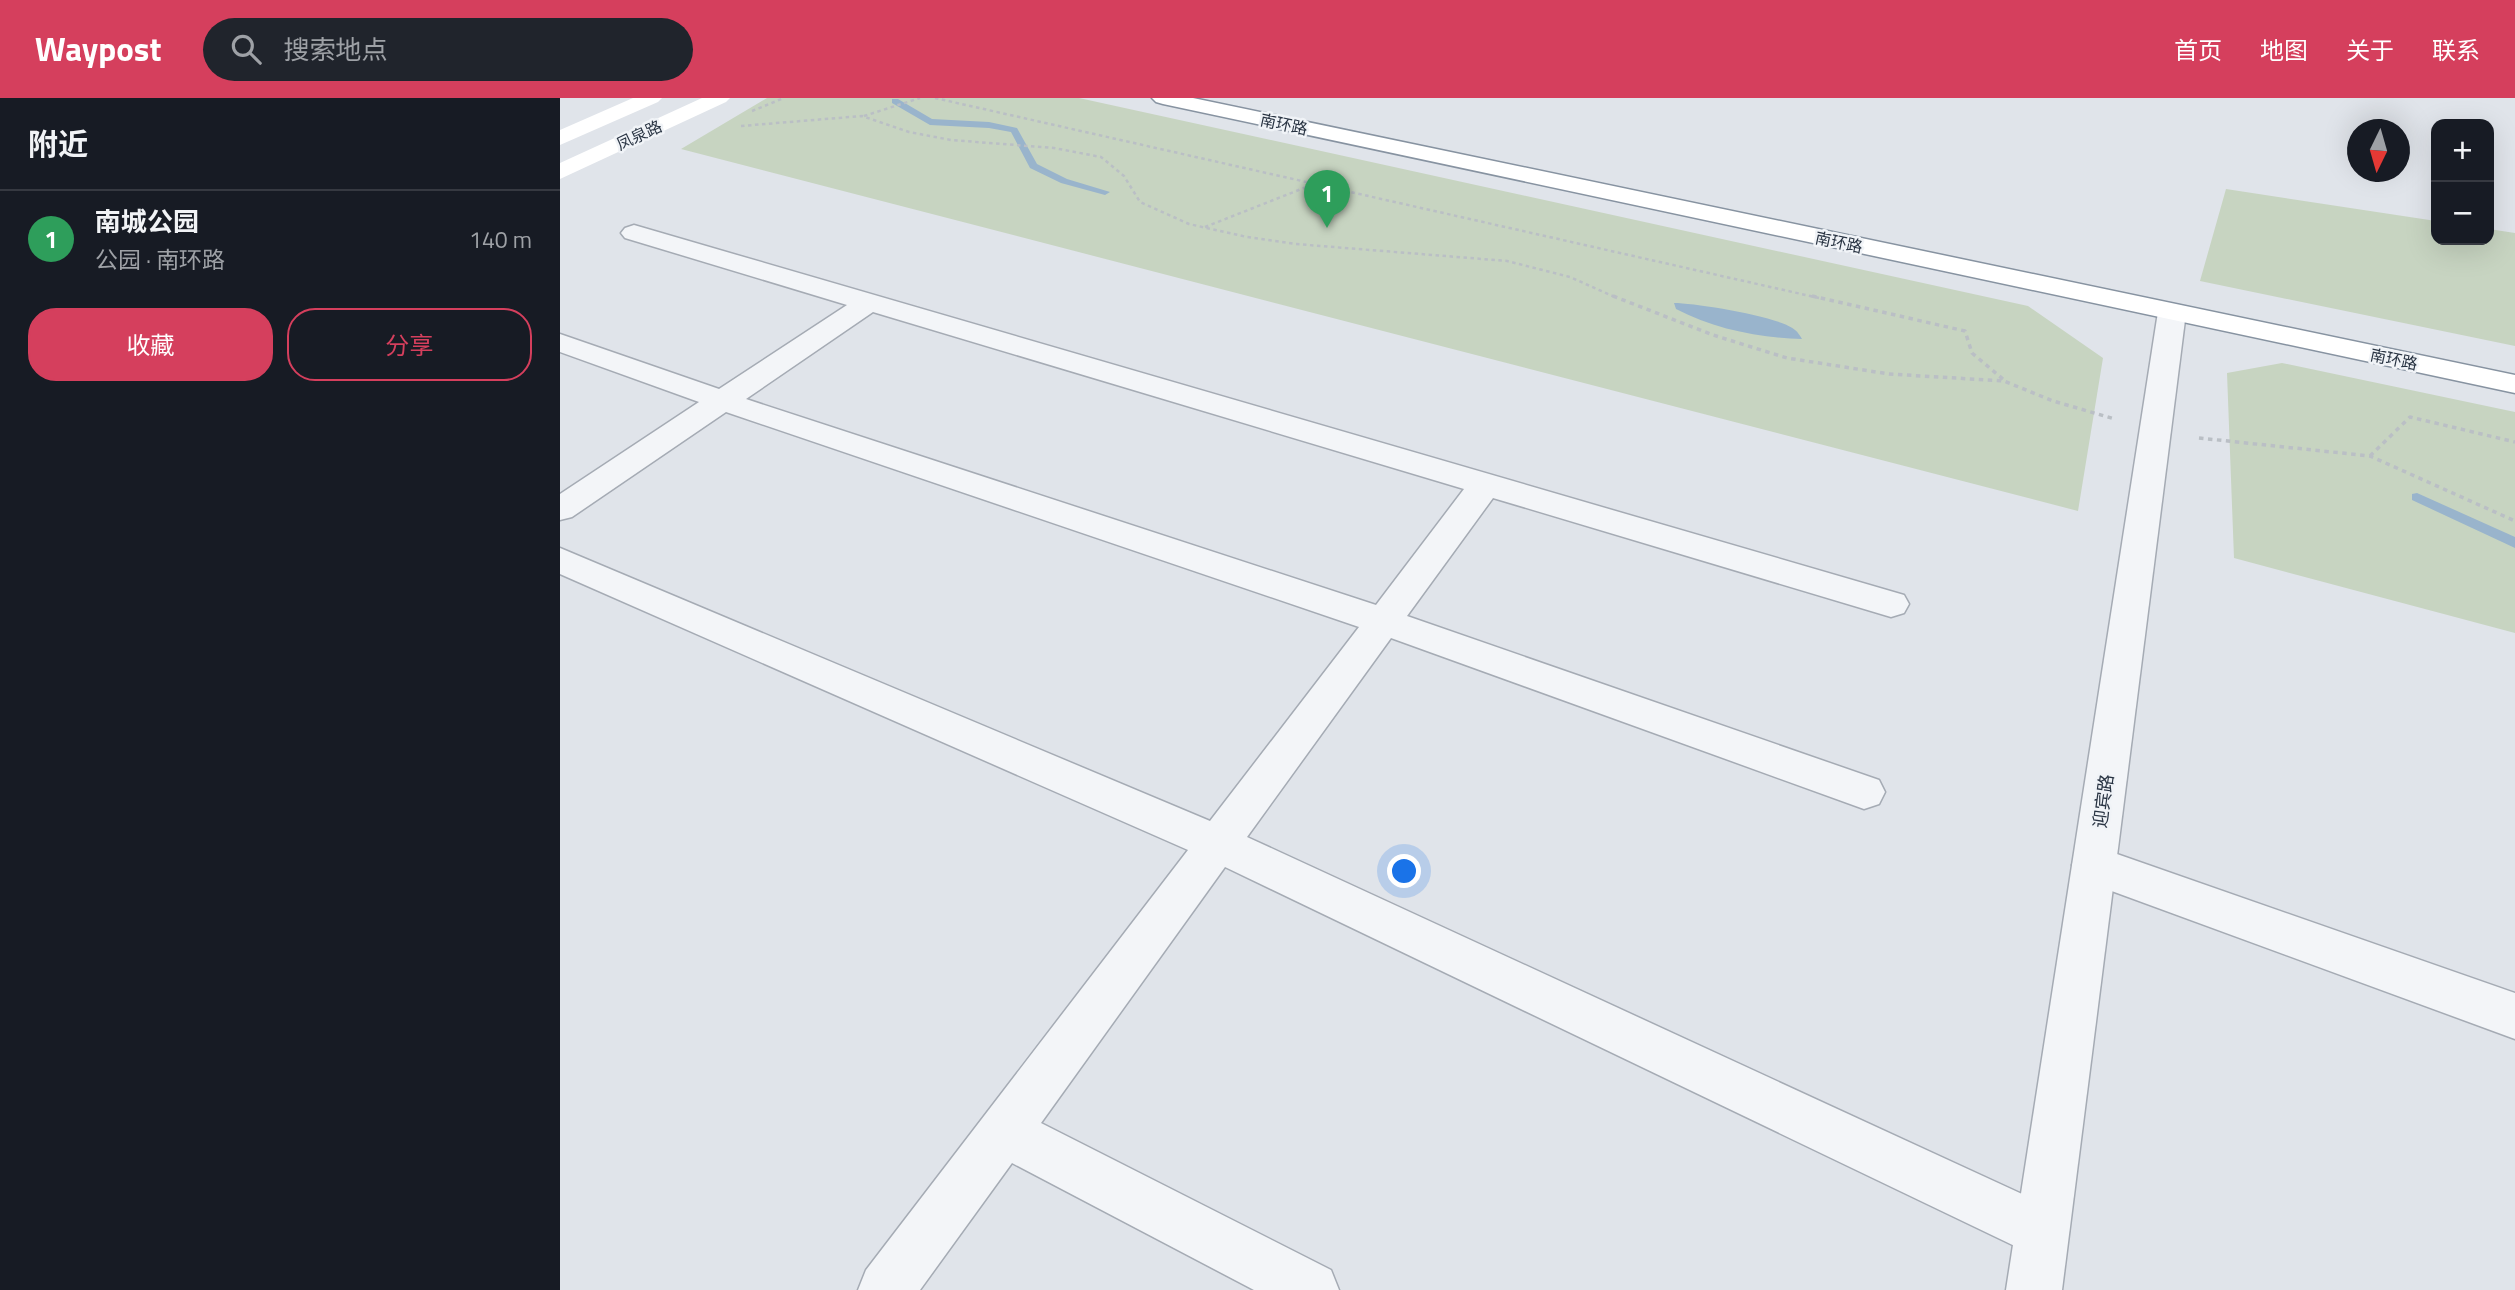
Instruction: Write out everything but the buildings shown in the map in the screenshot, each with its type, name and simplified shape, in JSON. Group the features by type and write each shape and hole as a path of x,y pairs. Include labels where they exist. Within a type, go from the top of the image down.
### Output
{"main road":[{"path":"560,138 651,98"},
{"name":"凤泉路","path":"560,172 719,98"},
{"name":"南环路","path":"1163,98 2515,384"}],"street":[{"path":"634,233 1891,604"},
{"path":"560,509 870,302"},
{"name":"迎宾路","path":"2034,1290 2172,313"},
{"path":"560,342 723,401 1385,622 1864,792"},
{"path":"886,1290 1485,485"},
{"path":"560,560 1219,844 2042,1231"},
{"path":"2094,865 2515,1016"},
{"path":"1004,1131 1311,1290"}],"path":[{"path":"671,120 729,126 777,125 862,116 920,98"},
{"path":"934,98 1965,331 1972,353 2004,381"},
{"path":"862,116 923,135 951,140 1011,143 1101,157 1124,176 1140,202 1204,227 1296,244 1507,261 1570,277 1713,335 1787,358 1889,374 2004,381 2053,401 2155,431 2214,441 2370,456 2515,521"},
{"path":"1204,227 1315,184"},
{"path":"2370,456 2410,417 2515,442"}],"green space":[{"path":"767,98 1079,98 2028,306 2103,358 2078,511 681,149"},
{"path":"2226,189 2431,220 2431,245 2494,245 2494,230 2515,233 2515,346 2200,281"},
{"path":"2282,363 2515,412 2515,633 2234,558 2227,373"}],"water":[{"path":"1674,303 1719,308 1774,320 1795,330 1802,339 1770,337 1721,327 1676,309"}],"waterway":[{"path":"895,101 930,122 989,125 1014,130 1033,166 1064,181 1105,192"},
{"path":"2417,497 2515,543"}],"place":[{"name":"南城公园","path":"1327,228"}]}
